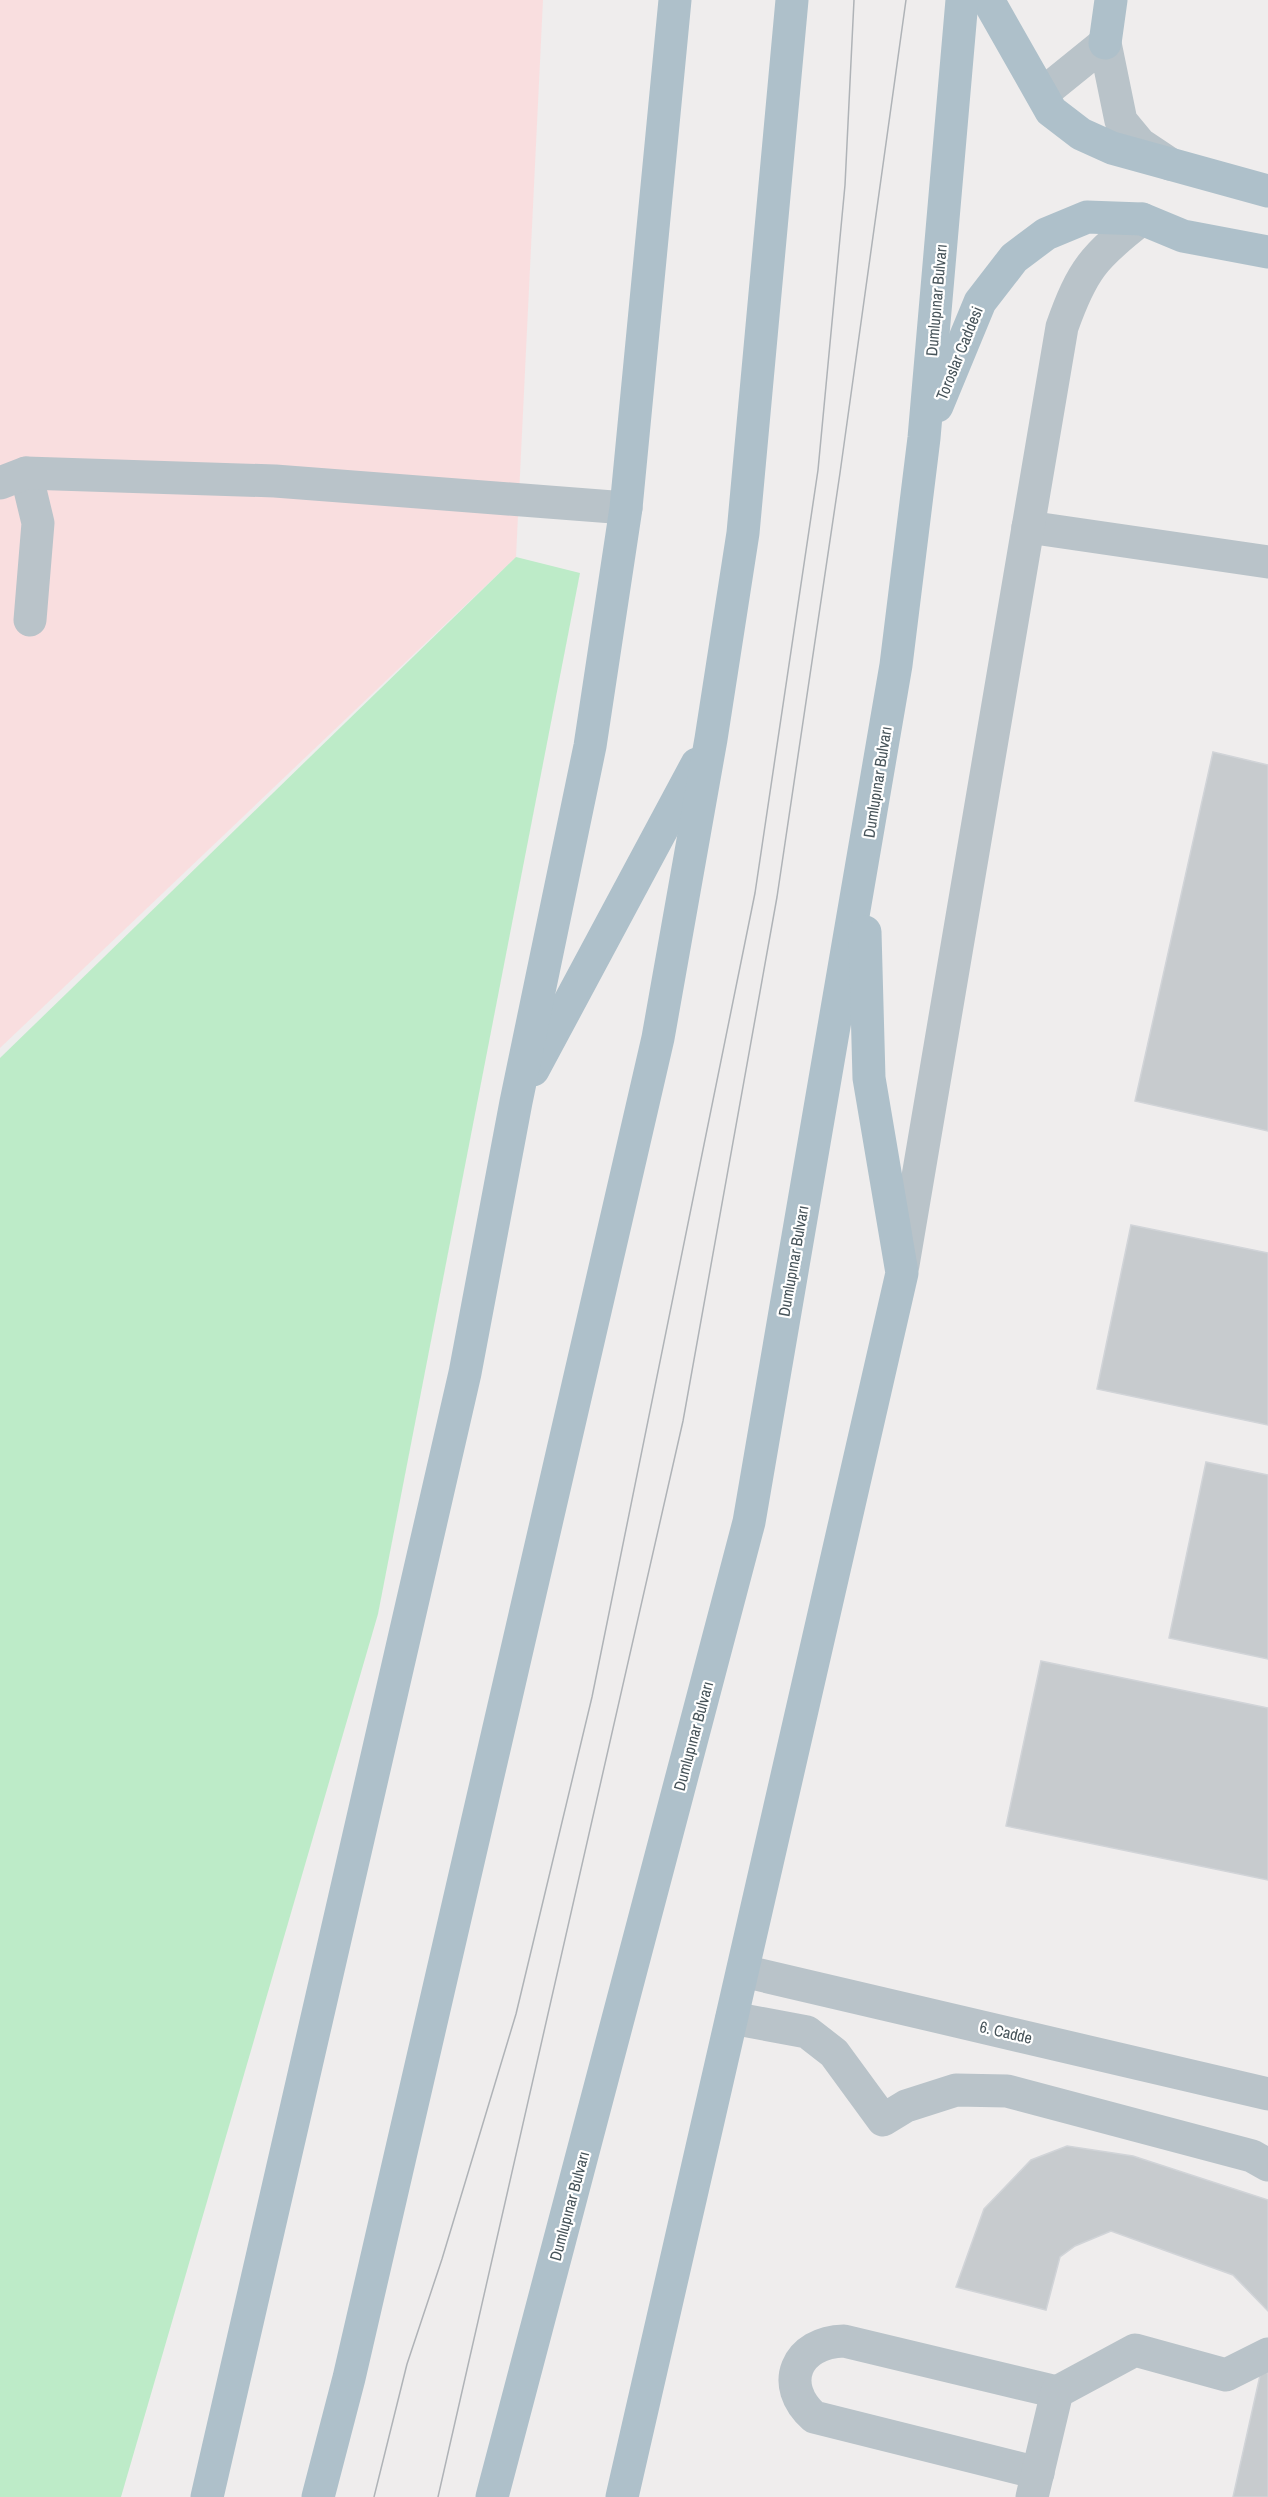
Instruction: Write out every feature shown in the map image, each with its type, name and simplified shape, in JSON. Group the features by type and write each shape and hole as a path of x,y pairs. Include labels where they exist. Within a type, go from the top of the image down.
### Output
{"main road":[{"path":"207,2497 465,1373 516,1102 590,746 626,508 675,0"},
{"path":"318,2497 378,2250 657,1038 711,739 743,533 792,0"},
{"name":"Dumlupınar Bulvarı","path":"492,2497 749,1522 896,664 924,438 962,0"},
{"path":"988,0 1051,111 1081,134 1112,148 1268,191"},
{"path":"1105,43 1111,0"},
{"name":"Toroslar Caddesi","path":"924,438 980,302 1014,258 1046,234 1087,217 1142,219 1183,236 1268,252"},
{"path":"516,1102 711,739"},
{"path":"622,2497 902,1273 869,1078 863,867"}],"street":[{"path":"1042,94 1105,43 1121,122 1140,144 1172,165"},
{"path":"902,1273 1062,327 1077,285 1103,249 1142,219"},
{"path":"30,620 38,523 13,478 275,481 626,508"},
{"path":"1028,527 1268,562"},
{"name":"6. Cadde","path":"743,1971 1268,2094"},
{"path":"732,2018 807,2032 834,2053 883,2120 906,2106 939,2094 981,2089 1007,2091 1252,2156 1268,2165"},
{"path":"1057,2392 1035,2485 814,2417 803,2407 796,2395 794,2380 798,2366 805,2355 816,2346 829,2341 844,2341 1057,2392 1135,2350 1226,2375 1268,2354"}],"shaded area":[{"path":"0,0 543,0 516,557 0,1048"}],"green space":[{"path":"516,557 580,573 378,1614 121,2497 0,2497 0,1058"}],"building":[{"path":"1213,752 1268,765 1268,1131 1135,1101"},
{"path":"1131,1225 1268,1253 1268,1425 1097,1389"},
{"path":"1206,1462 1268,1475 1268,1659 1169,1638"},
{"path":"1041,1661 1268,1708 1268,1880 1006,1826"},
{"path":"1067,2146 1133,2156 1268,2200 1268,2311 1233,2275 1111,2231 1075,2246 1060,2257 1046,2310 956,2287 984,2209 1031,2160"},
{"path":"1261,2371 1268,2373 1268,2497 1233,2497"}],"tram line":[{"path":"374,2497 407,2364 442,2259 516,2014 592,1697 755,893 818,470 845,185 854,0"},
{"path":"438,2497 683,1421 777,897 840,473 906,0"}]}
